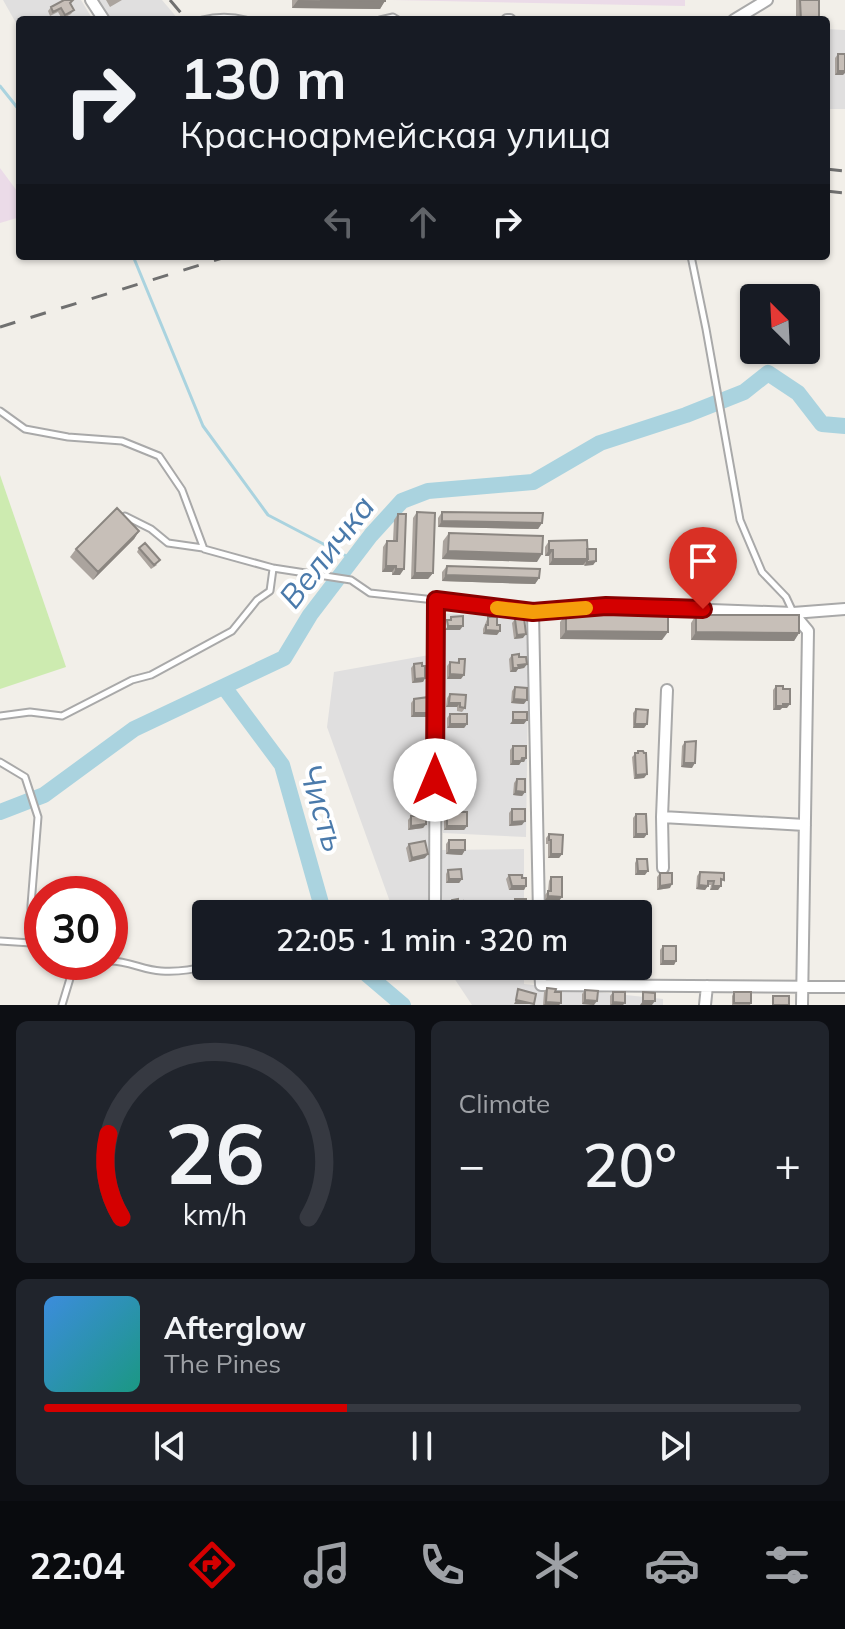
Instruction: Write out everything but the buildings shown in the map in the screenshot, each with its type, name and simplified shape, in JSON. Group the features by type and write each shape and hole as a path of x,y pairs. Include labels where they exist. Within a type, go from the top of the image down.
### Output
{"street":[{"path":"741,16 767,0"},
{"path":"435,900 436,600 533,612 606,606 793,613 845,609"},
{"path":"533,612 539,900"},
{"path":"793,613 808,631 802,1005"},
{"path":"663,868 667,690"},
{"path":"662,817 805,825"},
{"path":"541,980 541,985 845,987"},
{"path":"705,1005 707,986"}],"lane":[{"path":"692,260 740,520 762,572 786,597 793,613"},
{"path":"0,411 25,429 68,437 122,441 159,456 182,490 204,549"},
{"path":"125,516 151,529 168,543 204,549 273,568 351,580 370,593 436,600"},
{"path":"0,716 30,712 62,716 132,680 151,675 232,631 257,600 270,591 273,568"},
{"path":"0,762 25,777 38,817 33,876"},
{"path":"0,941 24,943"},
{"path":"128,962 159,971 192,970"},
{"path":"62,1005 70,980"}],"shaded area":[{"path":"3,0 81,0 91,16 16,16 16,23"},
{"path":"97,0 162,0 176,16 107,16"},
{"path":"392,0 685,0 685,6"},
{"path":"830,29 845,30 845,109 830,109"},
{"path":"0,168 16,190 16,218 0,223"},
{"path":"438,613 529,618 526,837 443,833"},
{"path":"429,655 428,900 389,900 327,727 334,672"},
{"path":"524,849 524,900 442,900 440,850"},
{"path":"455,980 524,980 524,984 663,999 663,1005 472,1005"}],"green space":[{"path":"0,475 66,667 0,689"}],"waterway":[{"path":"0,86 16,106"},
{"path":"135,260 203,426 268,515 352,559"},
{"name":"Величка","path":"0,812 44,795 134,729 284,658 310,615 371,535 402,501 428,491 533,482 600,443 744,392 768,373 798,393 822,424 845,426"},
{"name":"Чисть","path":"224,687 282,765 320,900"},
{"name":"Чисть","path":"374,980 403,1005"}],"railway":[{"path":"170,0 184,16"},
{"path":"830,169 845,171"},
{"path":"830,191 845,193"},
{"path":"0,327 216,260"}],"slow traffic":[{"path":"497,608 533,612 586,608"}],"route":[{"path":"435,780 436,600 533,612 606,606 703,609"}]}
